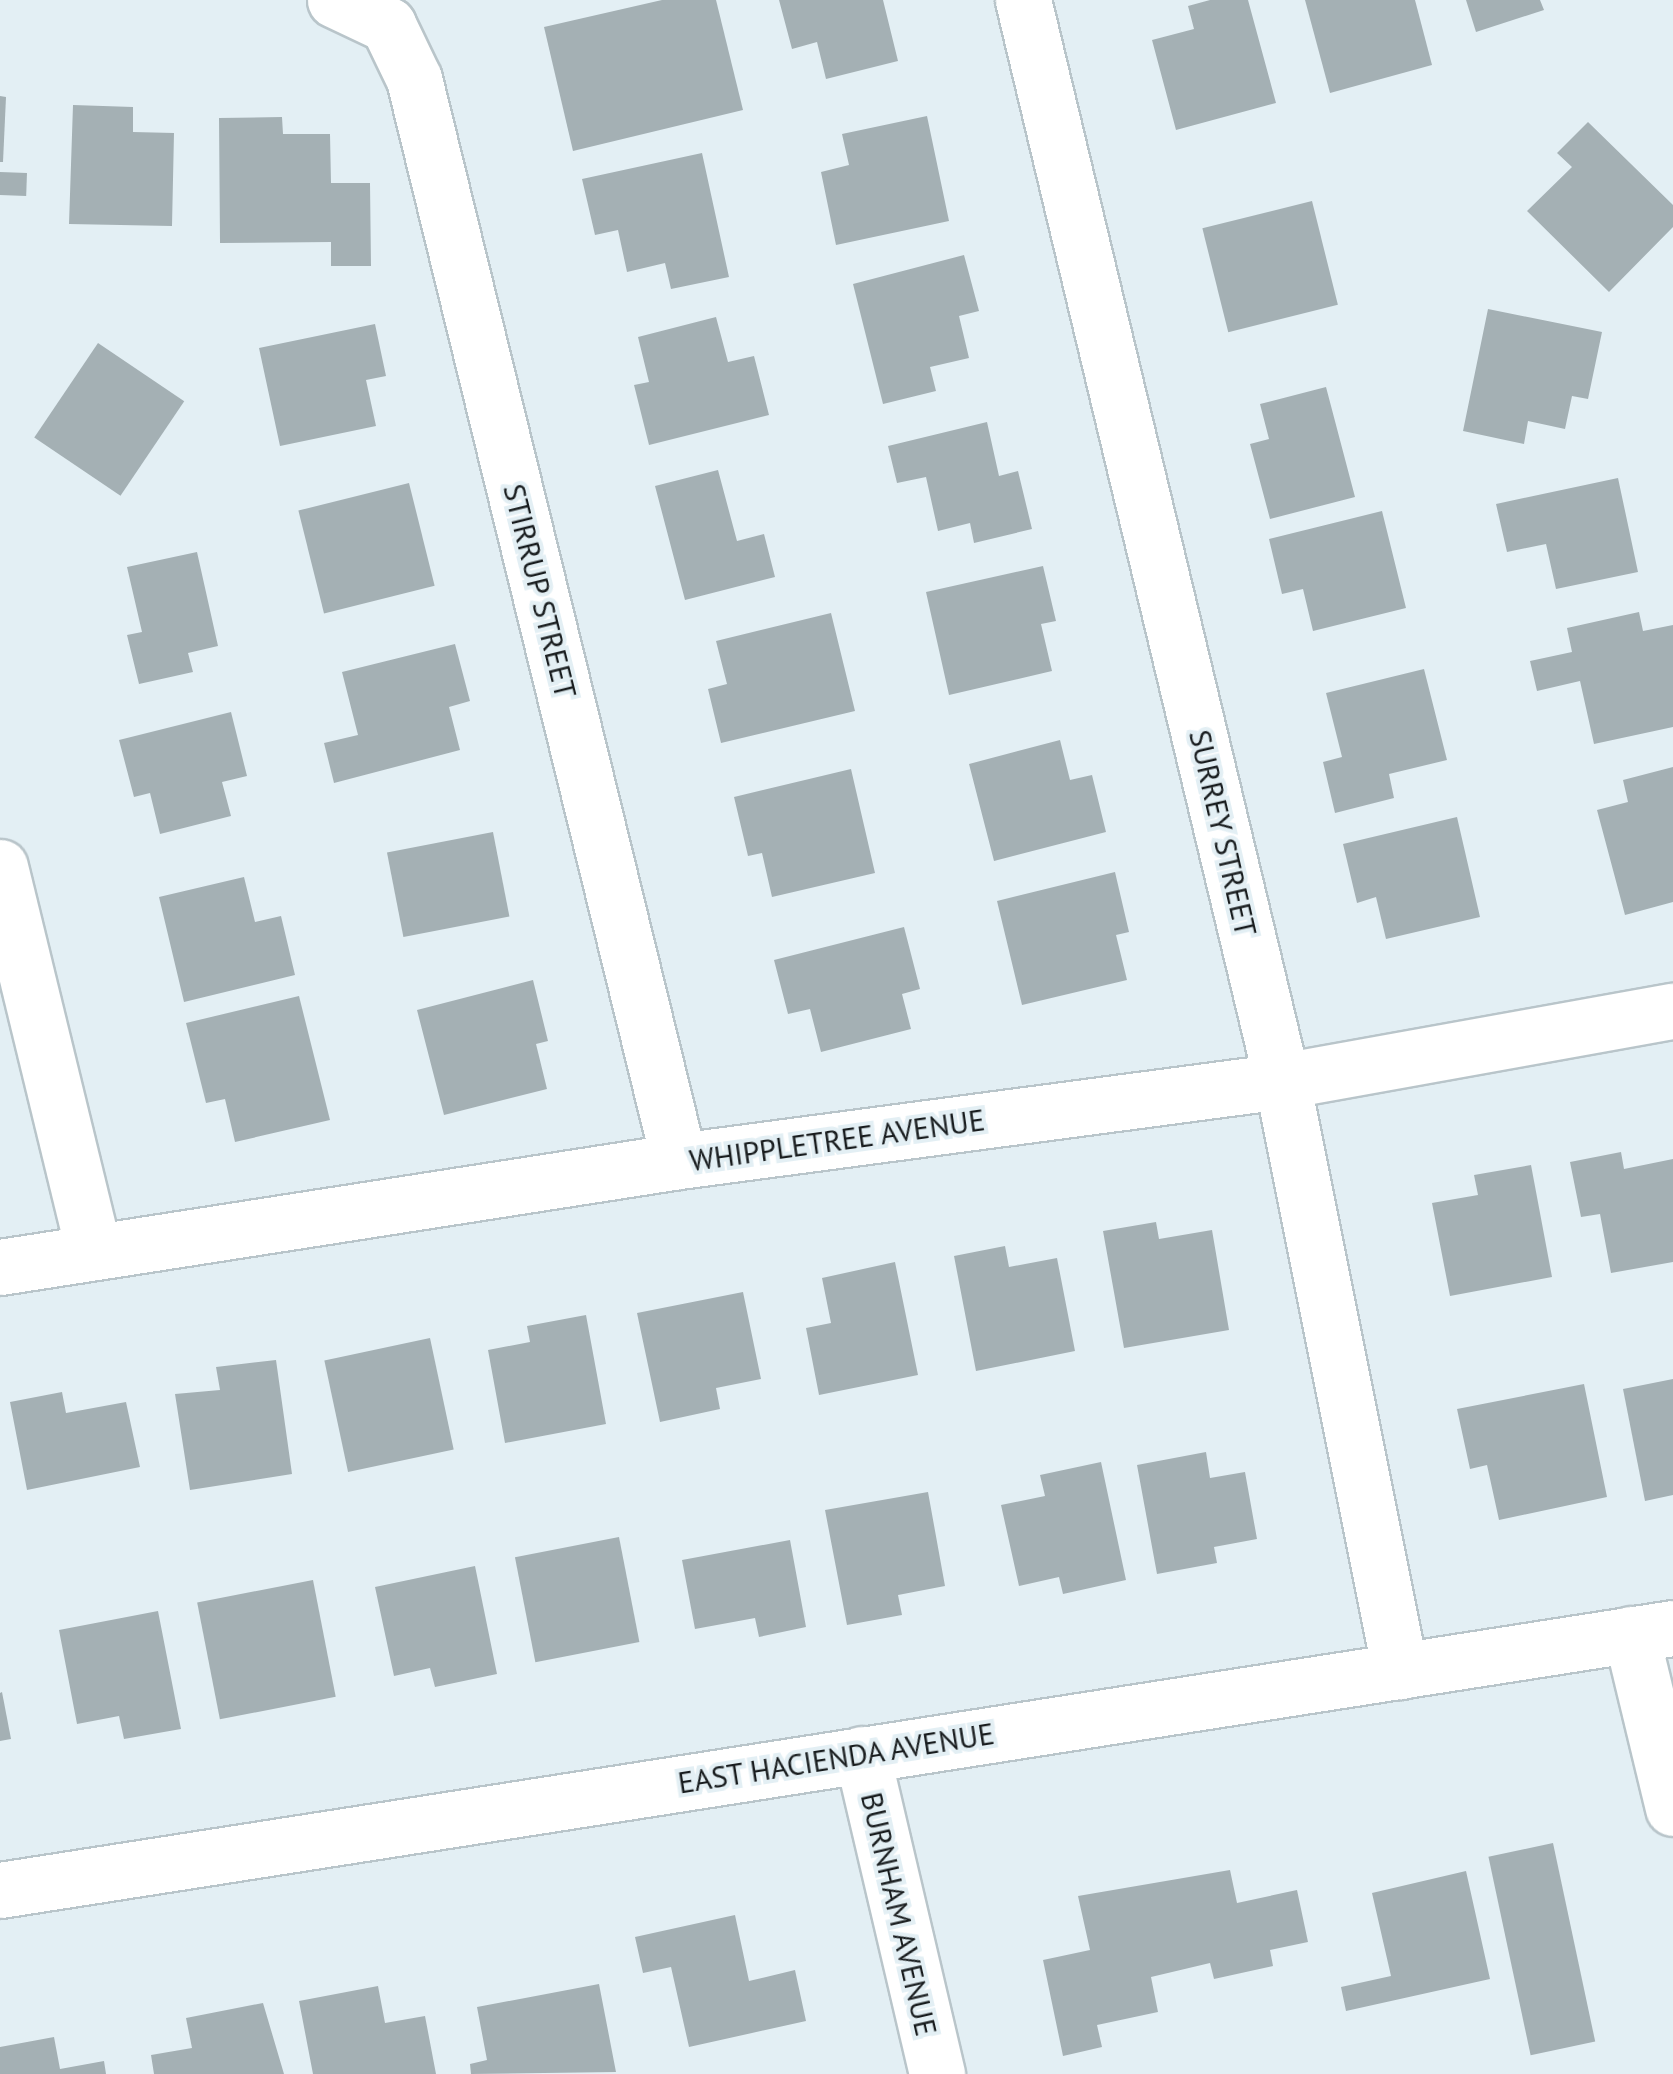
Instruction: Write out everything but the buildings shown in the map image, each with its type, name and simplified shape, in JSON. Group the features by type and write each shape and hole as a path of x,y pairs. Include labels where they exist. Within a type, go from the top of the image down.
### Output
{"street":[{"name":"STIRRUP STREET","path":"335,0 388,25 414,78 679,1161"},
{"name":"SURREY STREET","path":"1023,0 1282,1081 1400,1671"},
{"path":"0,867 94,1252"},
{"name":"WHIPPLETREE AVENUE","path":"0,1267 679,1161 1282,1081 1673,1011"},
{"path":"1652,1631 1673,1808"},
{"name":"EAST HACIENDA AVENUE","path":"0,1890 1652,1631"},
{"name":"BURNHAM AVENUE","path":"862,1754 937,2074"}]}
